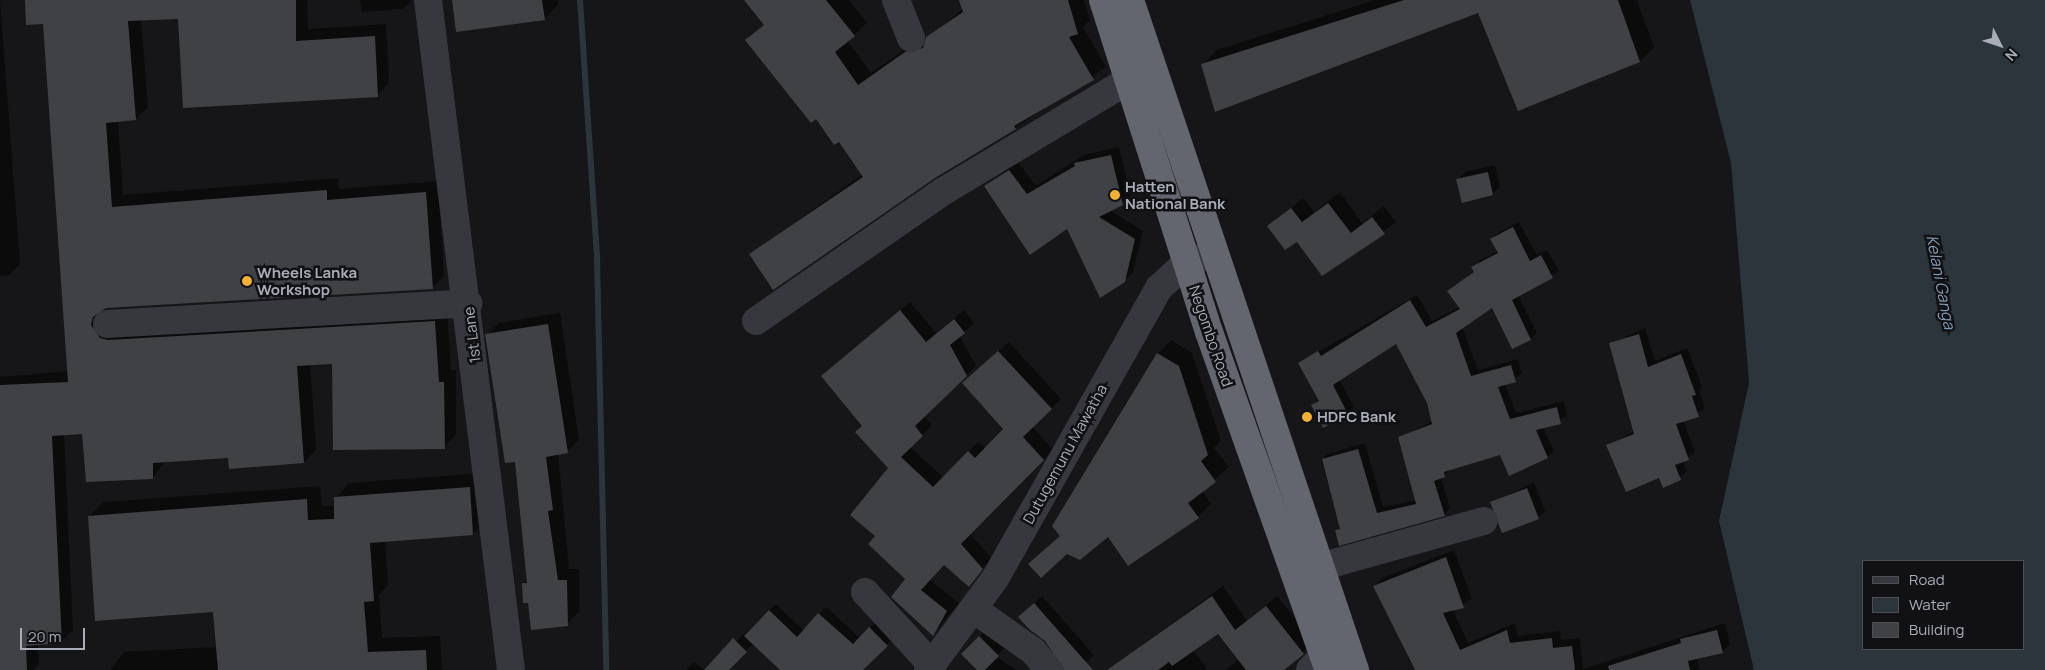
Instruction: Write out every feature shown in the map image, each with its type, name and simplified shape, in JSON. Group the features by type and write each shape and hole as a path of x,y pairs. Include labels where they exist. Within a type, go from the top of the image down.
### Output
{"highway":[{"name":"Negombo Road","path":"1103,0 1186,263 1321,665"},
{"name":"Negombo Road","path":"1130,0 1212,254 1356,670"}],"street":[{"name":"1st Lane","path":"428,0 468,303 511,670"},
{"path":"896,0 911,38"},
{"path":"756,321 944,191 1129,80"},
{"name":"Dutugemunu Mawatha","path":"930,667 975,610 1159,288 1186,263 1212,254"},
{"path":"107,324 468,303"},
{"path":"1320,567 1484,521"},
{"path":"865,592 930,667"},
{"path":"975,610 1033,651 1049,670"}],"water":[{"name":"Kelani Ganga","path":"1690,0 2045,0 2045,670 1754,670 1719,521 1749,383 1731,163"}],"building":[{"path":"25,0 296,0 296,41 375,36 378,97 183,108 178,19 128,21 136,120 106,123 112,207 327,190 327,200 426,192 433,289 106,308 93,317 91,325 100,338 108,340 435,321 439,382 444,382 445,449 333,450 332,364 297,366 304,463 229,469 228,458 153,463 153,479 86,482 82,434 52,436 62,643 26,646 27,670 0,670 0,385 68,382 43,24 26,25"},
{"path":"452,0 542,0 545,20 456,32"},
{"path":"744,0 826,0 855,36 835,52 858,85 905,52 923,48 926,37 963,12 959,0 1068,0 1078,34 1069,37 1094,80 1014,126 1016,129 935,178 773,290 749,254 863,177 839,142 834,145 816,119 811,123 745,40 764,25"},
{"path":"1404,0 1618,0 1640,62 1518,111 1478,13 1215,112 1201,64"},
{"path":"1111,155 1123,205 1099,217 1135,239 1125,282 1100,298 1067,229 1030,255 984,186 1009,170 1027,194 1075,166 1074,163"},
{"path":"1488,172 1493,195 1462,203 1456,179"},
{"path":"1328,203 1351,233 1372,217 1385,234 1322,276 1297,242 1285,250 1267,226 1291,208 1302,222"},
{"path":"1513,227 1530,261 1541,255 1553,278 1512,300 1531,340 1512,349 1492,308 1456,333 1471,376 1511,365 1516,382 1498,387 1510,419 1557,407 1561,424 1536,430 1548,458 1509,476 1500,455 1444,472 1445,477 1434,481 1445,516 1339,546 1335,530 1340,529 1322,459 1358,449 1377,513 1416,504 1398,437 1432,424 1427,403 1396,344 1333,385 1348,414 1323,428 1311,405 1319,401 1298,363 1318,351 1321,356 1410,300 1426,327 1460,309 1447,291 1474,272 1471,267 1498,253 1490,239"},
{"path":"900,310 926,342 954,319 965,333 950,345 967,376 915,426 923,436 901,457 933,487 968,451 975,458 1003,429 962,383 998,351 1052,409 1023,437 1044,460 961,544 983,569 969,587 944,565 921,590 947,611 933,636 891,597 905,579 868,544 875,536 850,515 888,468 855,432 862,426 821,376"},
{"path":"548,324 568,453 546,457 553,510 548,511 558,580 567,580 568,626 531,630 528,603 523,603 522,583 527,583 515,462 505,463 485,334"},
{"path":"1639,334 1648,367 1681,354 1696,395 1692,396 1699,417 1676,424 1689,460 1675,465 1681,480 1663,488 1659,478 1626,492 1606,445 1634,434 1609,343"},
{"path":"1157,353 1179,366 1208,455 1201,461 1216,482 1188,503 1199,518 1128,566 1108,537 1080,560 1067,554 1041,578 1028,564 1060,536 1052,526"},
{"path":"470,487 473,535 370,543 374,601 364,602 368,652 426,650 427,670 218,670 213,612 95,621 88,516 307,499 308,520 334,519 334,497"},
{"path":"1527,488 1539,519 1502,533 1490,502"},
{"path":"1446,557 1464,608 1443,613 1460,650 1507,630 1510,643 1552,638 1553,648 1572,646 1575,670 1415,670 1373,586"},
{"path":"1212,596 1235,630 1266,606 1304,654 1284,670 1246,670 1218,634 1172,666 1169,662 1158,670 1107,670"},
{"path":"1034,603 1093,670 1064,670 1045,641 1029,629 1018,617"},
{"path":"769,610 797,637 818,613 853,644 869,627 888,646 863,670 780,670 744,636"},
{"path":"1717,630 1723,653 1688,661 1690,670 1609,670 1608,666 1681,643 1680,639"},
{"path":"979,636 999,656 985,670 977,670 961,654"},
{"path":"733,638 747,652 729,670 704,670"}],"waterway":[{"path":"580,0 597,259 606,670"}],"place":[{"name":"Hatten National Bank","path":"1115,195"},
{"name":"Wheels Lanka Workshop","path":"247,281"},
{"name":"HDFC Bank","path":"1307,417"}]}
